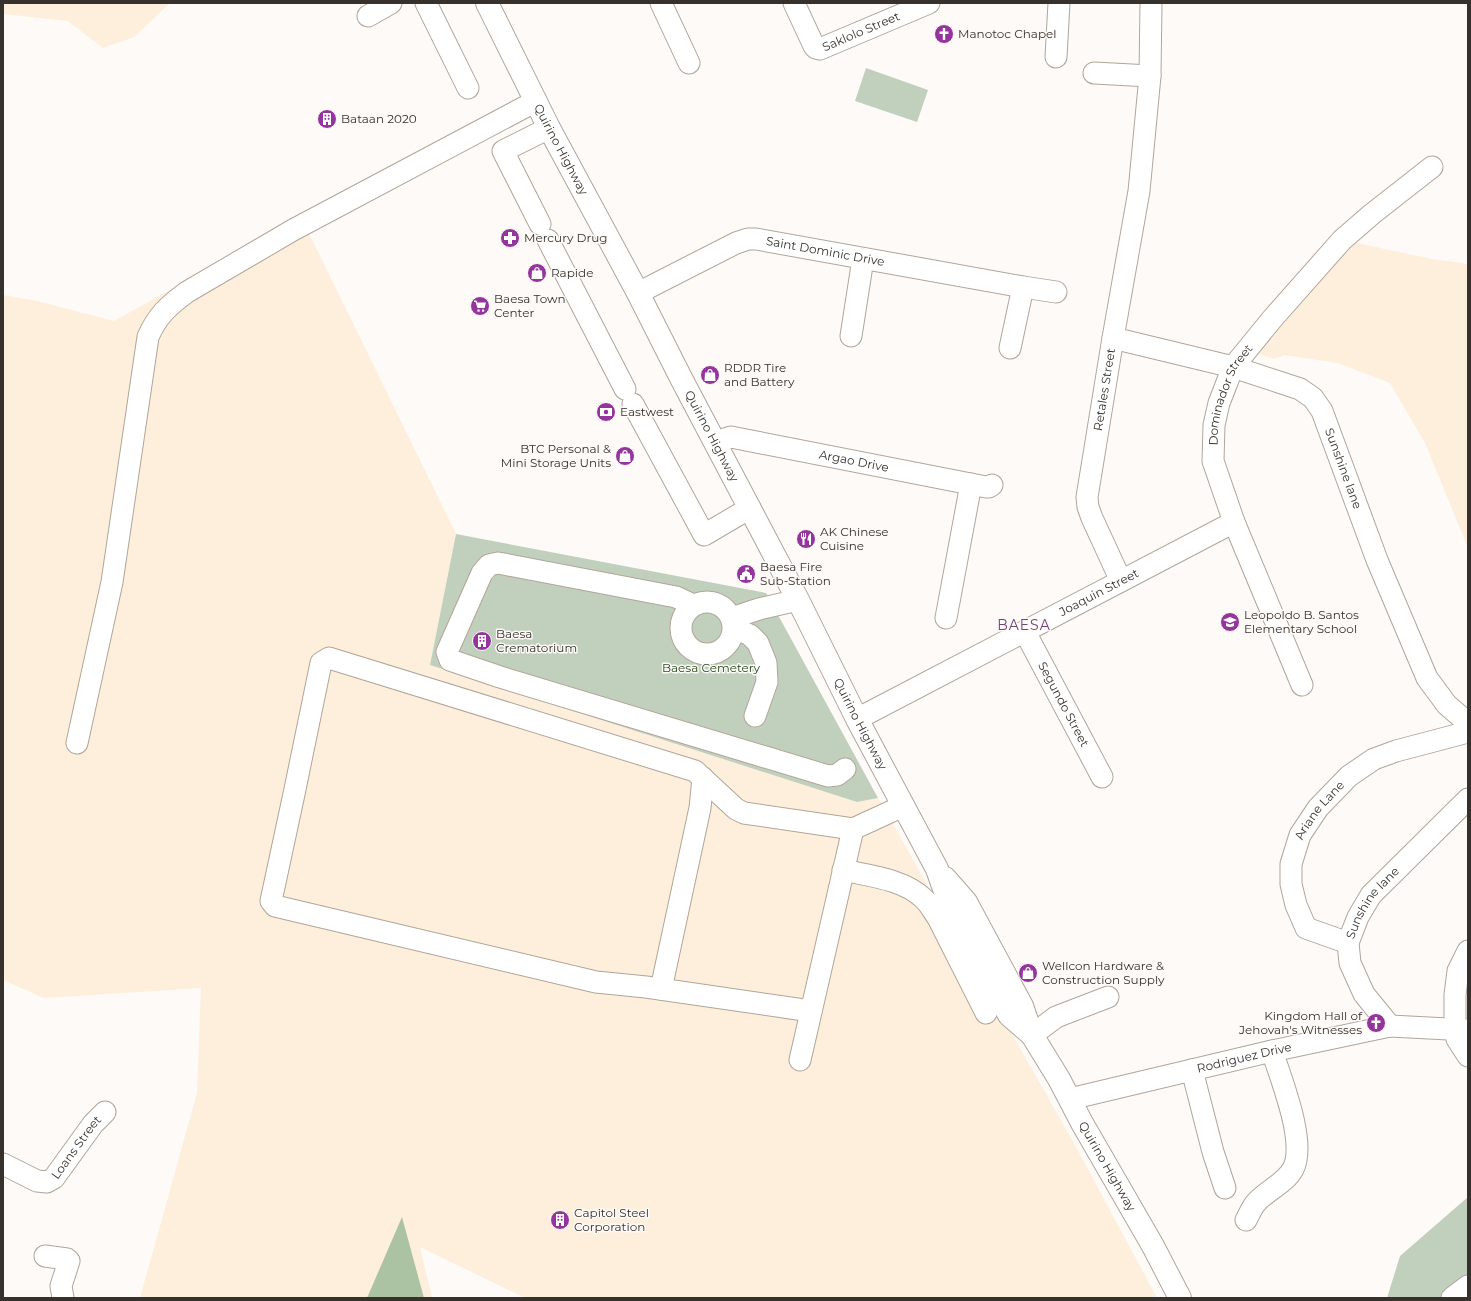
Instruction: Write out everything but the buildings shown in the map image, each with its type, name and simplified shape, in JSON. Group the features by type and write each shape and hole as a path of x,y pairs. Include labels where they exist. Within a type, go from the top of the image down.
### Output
{"main road":[{"name":"Quirino Highway","path":"487,3 549,128 638,293 798,600 857,719 938,869 952,912 1009,1015 1032,1035 1070,1099 1153,1246 1180,1298"}],"street":[{"path":"368,16 390,3"},
{"path":"426,3 468,88"},
{"path":"661,3 689,63"},
{"name":"Saklolo Street","path":"794,3 816,48 820,49 922,4"},
{"path":"1056,57 1059,3"},
{"name":"Retales Street","path":"1121,581 1092,518 1088,507 1087,497 1139,191 1150,76 1151,3"},
{"path":"1094,73 1150,76"},
{"path":"77,743 112,582 148,338 153,325 172,303 186,292 293,230 536,101"},
{"path":"549,128 503,151 629,397 704,535 750,508"},
{"name":"Dominador Street","path":"1302,685 1234,522 1213,461 1214,425 1219,403 1233,367 1273,318 1342,240 1367,218 1432,167"},
{"name":"Saint Dominic Drive","path":"638,293 736,243 748,239 1056,292"},
{"path":"851,336 863,259"},
{"path":"1010,348 1023,287"},
{"name":"Sunshine lane","path":"1113,338 1233,367 1300,389 1313,398 1322,411 1377,560 1427,678 1447,705 1468,723"},
{"name":"Argao Drive","path":"715,442 731,438 741,439 876,469 989,487 992,485"},
{"path":"946,618 971,484"},
{"name":"Joaquin Street","path":"857,719 1234,522"},
{"path":"693,605 676,597 498,563 489,565 482,573 447,652 450,660 500,677 828,776 837,775 845,769"},
{"path":"733,623 759,609 798,600"},
{"path":"733,623 730,642 720,651 707,655 694,652 684,642 680,629 684,615 693,605 702,602 711,602 720,604 727,610 733,623 750,635 758,643 766,663 767,682 755,716"},
{"name":"Segundo Street","path":"1025,632 1102,777"},
{"path":"811,1011 661,989 596,982 274,906 271,900 321,663 329,658 695,771 736,809 744,813 852,829 903,806"},
{"name":"Ariane Lane","path":"1348,943 1306,928 1296,905 1291,884 1290,864 1300,835 1318,808 1350,776 1374,759 1396,751 1468,732"},
{"path":"661,989 700,808 703,778"},
{"name":"Sunshine lane","path":"1390,1026 1364,994 1350,963 1348,943 1358,917 1371,895 1468,799"},
{"path":"800,1060 852,829"},
{"path":"843,870 896,882 910,888 922,897 931,906 938,918 986,1013"},
{"path":"1468,951 1458,971 1455,995 1462,1030 1457,1039 1468,1056"},
{"path":"1032,1035 1056,1017 1108,997"},
{"name":"Rodriguez Drive","path":"1070,1099 1272,1051 1390,1026 1462,1030"},
{"path":"1246,1220 1255,1204 1286,1179 1293,1169 1297,1157 1298,1146 1295,1125 1272,1051"},
{"path":"1192,1070 1213,1152 1225,1188"},
{"name":"Loans Street","path":"3,1164 37,1181 47,1182 54,1178 92,1124 105,1112"},
{"path":"45,1256 67,1259 69,1261 61,1286 63,1298"},
{"path":"1452,1298 1468,1286"}],"shaded area":[{"path":"3,3 170,3 134,37 103,48 68,21 3,14"},
{"name":"Capitol Steel Corporation","path":"301,217 456,534 430,665 857,802 878,798 1075,1145 1157,1298 525,1298 420,1247 432,1298 140,1298 197,1093 201,988 44,998 3,980 3,295 37,301 114,321"},
{"path":"1347,241 1432,259 1468,264 1468,548 1425,443 1390,383 1338,363 1285,355 1274,359 1259,354"}],"green space":[{"path":"866,68 928,90 917,122 855,101"},
{"name":"Baesa Cemetery","path":"456,534 766,593 878,798 857,802 430,665"},
{"path":"1468,1197 1468,1298 1387,1298 1400,1256"},
{"path":"402,1217 424,1298 367,1298"}],"place":[{"name":"Manotoc Chapel","path":"944,34"},
{"name":"Bataan 2020","path":"327,119"},
{"name":"Mercury Drug","path":"510,238"},
{"name":"Rapide","path":"537,273"},
{"name":"Baesa Town Center","path":"480,306"},
{"name":"RDDR Tire and Battery","path":"710,375"},
{"name":"Eastwest","path":"606,412"},
{"name":"BTC Personal & Mini Storage Units","path":"625,456"},
{"name":"AK Chinese Cuisine","path":"806,539"},
{"name":"Baesa Fire Sub-Station","path":"746,574"},
{"name":"Leopoldo B. Santos Elementary School","path":"1230,622"},
{"name":"Baesa Crematorium","path":"482,641"},
{"name":"Wellcon Hardware & Construction Supply","path":"1028,973"},
{"name":"Kingdom Hall of Jehovah's Witnesses","path":"1376,1023"},
{"name":"Capitol Steel Corporation","path":"560,1220"}],"district":[{"name":"BAESA","path":"1024,625"}]}
